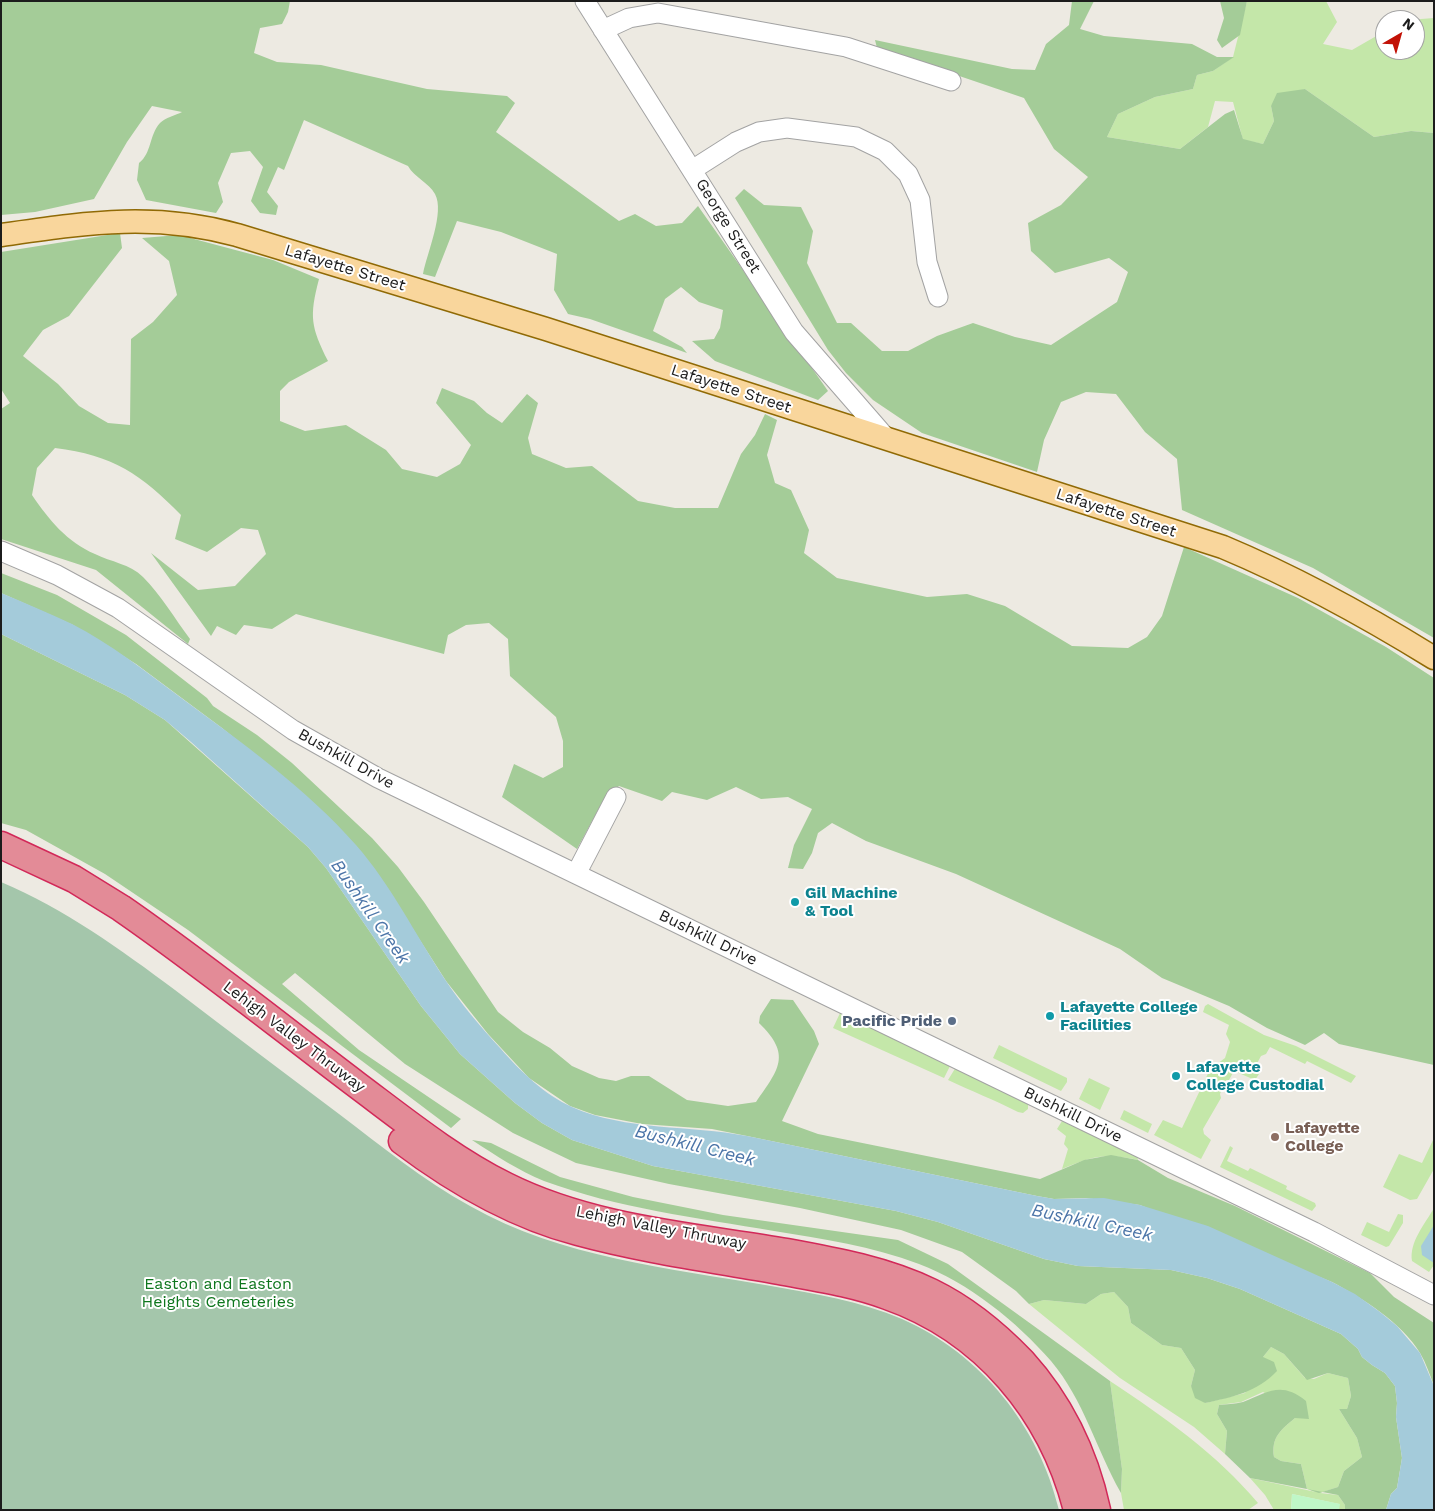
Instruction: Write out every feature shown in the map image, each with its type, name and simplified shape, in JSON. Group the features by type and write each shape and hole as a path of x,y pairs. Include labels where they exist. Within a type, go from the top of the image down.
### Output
{"highway":[{"name":"Lehigh Valley Thruway","path":"1,845 74,879 121,908 421,1133 479,1172 508,1187 540,1201 607,1220 857,1266 914,1284 951,1303 1000,1340 1042,1386 1074,1441 1091,1485 1097,1510"},
{"name":"Lehigh Valley Thruway","path":"1,864 50,886 97,913 149,950 409,1147 456,1178 496,1201 535,1218 594,1236 844,1283 887,1296 940,1320 986,1355 1026,1398 1056,1449 1077,1510"}],"main road":[{"name":"Lafayette Street","path":"1,235 81,224 139,220 214,228 546,329 1223,547 1280,571 1336,600 1434,658"}],"street":[{"name":"George Street","path":"584,1 794,332 887,439"},
{"path":"603,30 629,18 658,13 846,47 951,80"},
{"path":"692,170 736,142 759,132 787,128 856,137 885,151 908,174 920,200 927,262 938,297"},
{"name":"Bushkill Drive","path":"1,551 57,575 118,608 216,678 330,752 412,795 1314,1232 1434,1295"},
{"path":"576,874 616,797"}],"green space":[{"path":"1,1 290,1 288,12 282,24 260,28 254,53 277,62 321,65 427,89 507,96 515,103 496,132 619,221 635,214 656,226 682,223 698,206 828,391 818,400 715,361 692,341 714,339 720,328 723,310 699,302 681,287 665,299 653,331 682,347 687,353 590,319 568,314 554,290 557,254 501,232 457,221 435,277 423,274 437,222 438,202 432,190 408,166 304,120 284,170 278,167 267,192 278,206 276,215 260,213 251,201 263,167 250,151 231,153 218,183 223,202 216,213 146,200 137,180 139,163 146,154 156,128 160,123 182,112 152,106 127,142 94,199 35,212 1,215"},
{"path":"1072,1 1094,1 1080,29 1104,36 1192,44 1217,57 1234,57 1213,71 1197,75 1193,89 1155,97 1118,114 1107,137 1180,149 1225,114 1234,110 1243,139 1263,144 1274,121 1271,106 1277,93 1305,89 1374,137 1411,131 1434,133 1434,638 1313,568 1182,510 1177,459 1145,432 1116,394 1086,392 1061,402 1044,440 1037,472 922,433 873,400 846,373 828,350 735,198 744,189 764,205 801,207 813,231 807,263 837,323 851,323 882,351 908,351 937,336 973,323 1015,337 1051,345 1117,302 1128,272 1109,258 1055,273 1031,251 1028,223 1061,205 1088,177 1054,149 1024,98 877,48 875,40 1012,69 1035,70 1046,44 1069,25"},
{"path":"1220,1 1247,1 1240,35 1222,48 1217,40 1224,18"},
{"path":"1247,1 1326,1 1337,22 1323,44 1352,50 1375,37 1375,60 1425,60 1425,19 1434,18 1434,133 1411,131 1374,137 1305,89 1271,106 1274,121 1263,144 1243,140 1233,102 1215,101 1208,127 1180,149 1107,137 1118,114 1155,97 1193,89 1197,75 1213,71 1233,57"},
{"path":"120,233 122,248 69,316 43,330 23,356 58,384 79,406 108,423 130,425 131,339 153,322 177,295 169,261 142,238 179,235 273,260 319,279 314,303 313,322 328,361 289,382 280,391 280,421 305,431 346,425 386,450 402,469 437,477 460,464 471,445 436,403 442,388 474,401 502,423 527,394 538,403 528,438 532,454 566,468 592,466 638,501 675,508 718,508 741,454 755,435 765,414 777,420 767,455 775,483 791,490 809,530 804,553 837,578 927,597 967,594 1005,606 1072,646 1128,648 1147,637 1162,616 1184,547 1298,598 1386,647 1434,678 1434,1065 1339,1044 1324,1033 1305,1045 1267,1028 1229,1006 1162,978 1120,949 956,874 866,841 832,823 818,833 812,853 803,869 788,868 794,845 812,809 788,797 761,799 736,787 707,800 672,792 662,801 619,786 604,799 577,849 502,797 514,764 543,778 563,767 563,741 556,717 510,676 508,639 489,623 466,625 448,635 444,654 296,614 272,629 244,625 236,635 217,626 211,636 151,553 198,590 235,586 266,554 258,530 241,528 207,552 175,539 181,515 153,488 110,461 75,451 55,448 37,468 32,495 45,513 67,537 85,549 126,566 143,577 162,599 190,639 188,644 96,570 1,539 1,409 10,403 1,389 1,252"},
{"path":"1,573 57,595 126,635 207,698 213,706 257,735 292,763 372,838 398,867 424,902 498,1012 523,1032 550,1048 572,1066 599,1078 616,1081 631,1076 649,1076 687,1100 728,1106 756,1102 771,1080 779,1062 776,1044 759,1023 760,1016 771,999 793,1000 814,1031 819,1044 782,1121 818,1134 1040,1179 1084,1160 1111,1155 1138,1160 1168,1178 1235,1206 1370,1273 1394,1297 1434,1323 1434,1386 1420,1353 1412,1342 1380,1312 1356,1296 1332,1282 1140,1205 1086,1198 1054,1199 712,1129 642,1124 595,1115 570,1106 529,1078 488,1034 446,981 375,870 356,846 309,799 222,728 136,664 73,625 1,593"},
{"path":"1,634 125,695 165,720 308,847 326,868 421,1006 460,1054 515,1103 542,1123 572,1140 653,1166 896,1211 938,1222 1044,1259 1078,1266 1171,1270 1207,1278 1240,1289 1341,1334 1358,1349 1362,1357 1385,1373 1395,1386 1396,1417 1402,1458 1397,1488 1391,1494 1386,1510 1345,1510 1345,1505 1338,1495 1322,1492 1338,1487 1344,1471 1362,1457 1357,1438 1339,1409 1347,1409 1351,1396 1348,1378 1328,1373 1307,1380 1284,1354 1271,1347 1263,1357 1274,1362 1277,1371 1269,1378 1244,1393 1205,1403 1195,1398 1191,1386 1195,1370 1181,1348 1162,1345 1131,1323 1128,1307 1114,1292 1101,1294 1086,1304 1044,1300 1029,1304 1016,1291 962,1252 901,1230 800,1208 669,1184 576,1163 513,1133 405,1064 295,973 282,984 359,1050 461,1119 451,1128 188,930 105,874 26,830 1,823"},
{"name":"Easton and Easton Heights Cemeteries","path":"1,882 70,917 113,945 419,1174 470,1206 505,1224 542,1238 617,1259 805,1292 870,1307 902,1319 931,1334 957,1352 1003,1396 1037,1450 1050,1479 1059,1510 1,1510"},
{"path":"1208,1004 1264,1035 1296,1046 1356,1076 1351,1083 1307,1061 1305,1064 1270,1047 1266,1054 1261,1056 1254,1069 1259,1074 1255,1080 1234,1071 1229,1080 1226,1080 1220,1094 1221,1098 1203,1129 1204,1134 1211,1140 1201,1159 1154,1135 1163,1120 1182,1128 1213,1063 1217,1064 1225,1058 1230,1042 1226,1034 1229,1025 1203,1012"},
{"path":"841,1011 951,1064 944,1078 833,1028"},
{"path":"999,1045 1067,1078 1067,1082 1061,1091 993,1058"},
{"path":"956,1067 1028,1102 1028,1109 1023,1113 1018,1112 948,1080"},
{"path":"1089,1078 1110,1088 1100,1110 1079,1099"},
{"path":"1124,1110 1152,1124 1148,1133 1120,1119"},
{"path":"1062,1121 1137,1155 1138,1160 1107,1156 1082,1161 1062,1169 1068,1149 1064,1144 1066,1136 1057,1129"},
{"path":"1434,1138 1434,1169 1417,1199 1410,1200 1383,1187 1399,1154 1422,1163"},
{"path":"472,1140 491,1143 560,1177 633,1197 723,1215 898,1240 948,1264 1110,1381 1122,1469 1121,1493 1081,1408 1051,1361 1023,1332 991,1305 974,1292 938,1272 883,1252 829,1240 687,1217 600,1198 544,1181 507,1162"},
{"path":"1230,1146 1233,1148 1227,1161 1248,1171 1250,1168 1287,1186 1286,1189 1315,1203 1316,1206 1312,1211 1220,1167"},
{"path":"1434,1208 1434,1265 1429,1272 1412,1261 1412,1254 1415,1240"},
{"path":"1398,1214 1403,1215 1403,1223 1389,1246 1386,1247 1361,1235 1367,1222 1389,1232"},
{"path":"1114,1292 1128,1307 1131,1323 1162,1345 1181,1348 1195,1370 1191,1386 1205,1403 1245,1393 1263,1357 1271,1347 1284,1354 1305,1378 1314,1379 1328,1373 1348,1378 1351,1396 1347,1409 1339,1409 1357,1438 1362,1457 1344,1471 1338,1487 1320,1493 1338,1495 1345,1505 1345,1510 1339,1510 1339,1504 1292,1494 1291,1510 1274,1510 1265,1495 1250,1478 1316,1492 1307,1489 1301,1464 1281,1461 1274,1457 1273,1450 1281,1430 1295,1418 1309,1418 1263,1392 1241,1402 1219,1405 1217,1414 1227,1431 1225,1454 1194,1427 1120,1378 1029,1304 1044,1300 1086,1304 1101,1294"},
{"path":"1110,1381 1150,1408 1207,1452 1258,1503 1248,1510 1124,1510 1121,1493 1122,1469"},
{"path":"1275,1390 1289,1391 1306,1401 1309,1419 1295,1418 1290,1422 1278,1434 1273,1450 1274,1457 1281,1461 1301,1464 1307,1489 1250,1478 1225,1454 1227,1431 1217,1414 1219,1405 1243,1402"},
{"path":"1292,1494 1340,1504 1339,1510 1291,1510"}],"water":[{"name":"Bushkill Creek","path":"1,593 72,624 114,649 272,766 316,804 337,824 369,860 392,893 444,978 471,1015 525,1074 562,1102 593,1115 614,1120 747,1136 1037,1196 1054,1199 1104,1198 1140,1205 1208,1226 1355,1294 1397,1326 1420,1353 1434,1386 1434,1510 1386,1510 1391,1494 1397,1488 1402,1458 1396,1417 1395,1386 1385,1373 1362,1357 1358,1349 1341,1334 1240,1289 1207,1278 1171,1270 1078,1266 1044,1259 938,1222 896,1211 653,1166 572,1140 542,1123 515,1103 460,1054 421,1006 326,868 308,847 165,720 125,695 1,634"},
{"path":"1434,1225 1434,1263 1422,1255 1421,1246"}],"place":[{"name":"Gil Machine & Tool","path":"795,902"},
{"name":"Lafayette College Facilities","path":"1050,1016"},
{"name":"Pacific Pride","path":"952,1021"},
{"name":"Lafayette College Custodial","path":"1176,1076"},
{"name":"Lafayette College","path":"1275,1137"}]}
